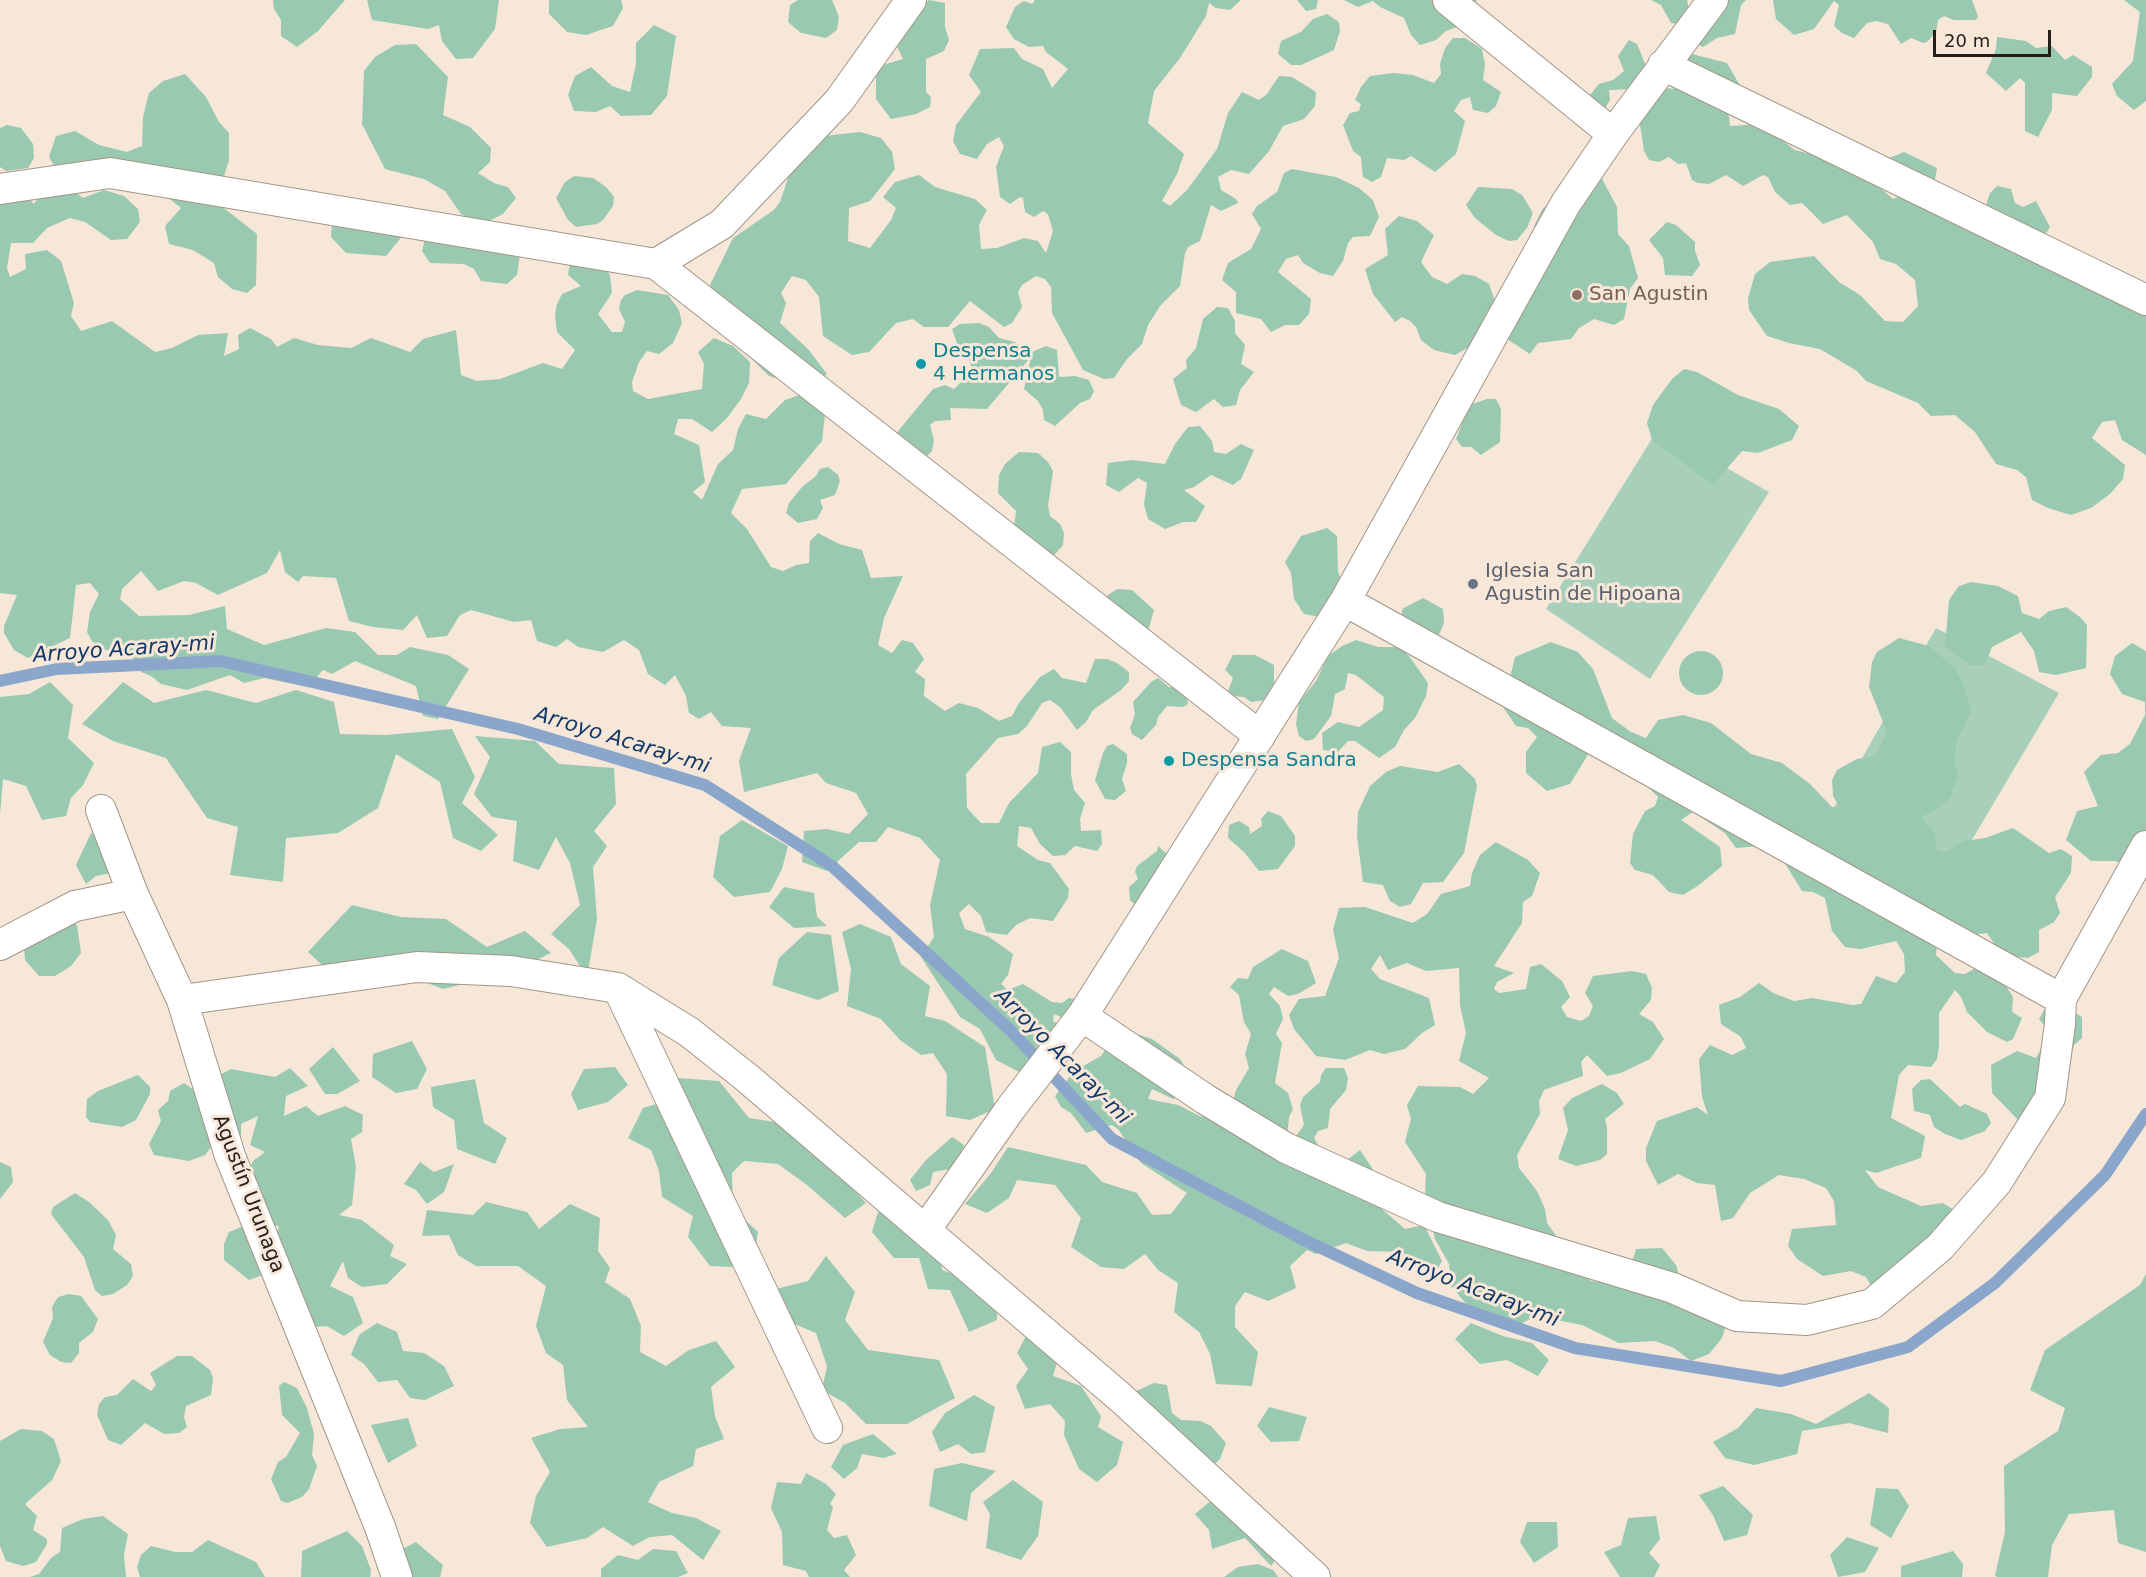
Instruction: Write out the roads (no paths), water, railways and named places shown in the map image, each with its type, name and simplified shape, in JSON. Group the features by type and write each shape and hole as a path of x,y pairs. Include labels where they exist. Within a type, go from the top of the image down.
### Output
{"street":[{"path":"656,264 722,224 838,101 911,0"},
{"path":"1448,0 1613,134"},
{"path":"926,1230 1011,1108 1082,1016 1345,601 1566,203 1662,66 1713,0"},
{"path":"1662,66 2146,300"},
{"path":"0,189 110,173 656,264 1260,736"},
{"path":"1345,601 2061,999"},
{"name":"Agustín Urunaga","path":"101,810 134,894 182,1000 230,1156 380,1527 397,1577"},
{"path":"1082,1016 1205,1100 1286,1148 1438,1218 1672,1288 1737,1316 1807,1320 1872,1304 1940,1247 1997,1182 2050,1098 2061,999 2146,846"},
{"path":"0,945 75,906 134,894"},
{"path":"182,1000 417,967 511,971 618,988 689,1032 722,1057 1121,1398 1315,1577"},
{"path":"618,988 827,1428"}],"waterway":[{"name":"Arroyo Acaray-mi","path":"0,681 57,669 220,661 518,729 705,785 832,866 1011,1031 1112,1139 1302,1239 1417,1293 1575,1348 1781,1381 1908,1347 1995,1283 2105,1175 2146,1114"}],"place":[{"name":"San Agustin","path":"1577,295"},
{"name":"Despensa 4 Hermanos","path":"921,364"},
{"name":"Iglesia San Agustin de Hipoana","path":"1473,584"},
{"name":"Despensa Sandra","path":"1169,761"}]}
